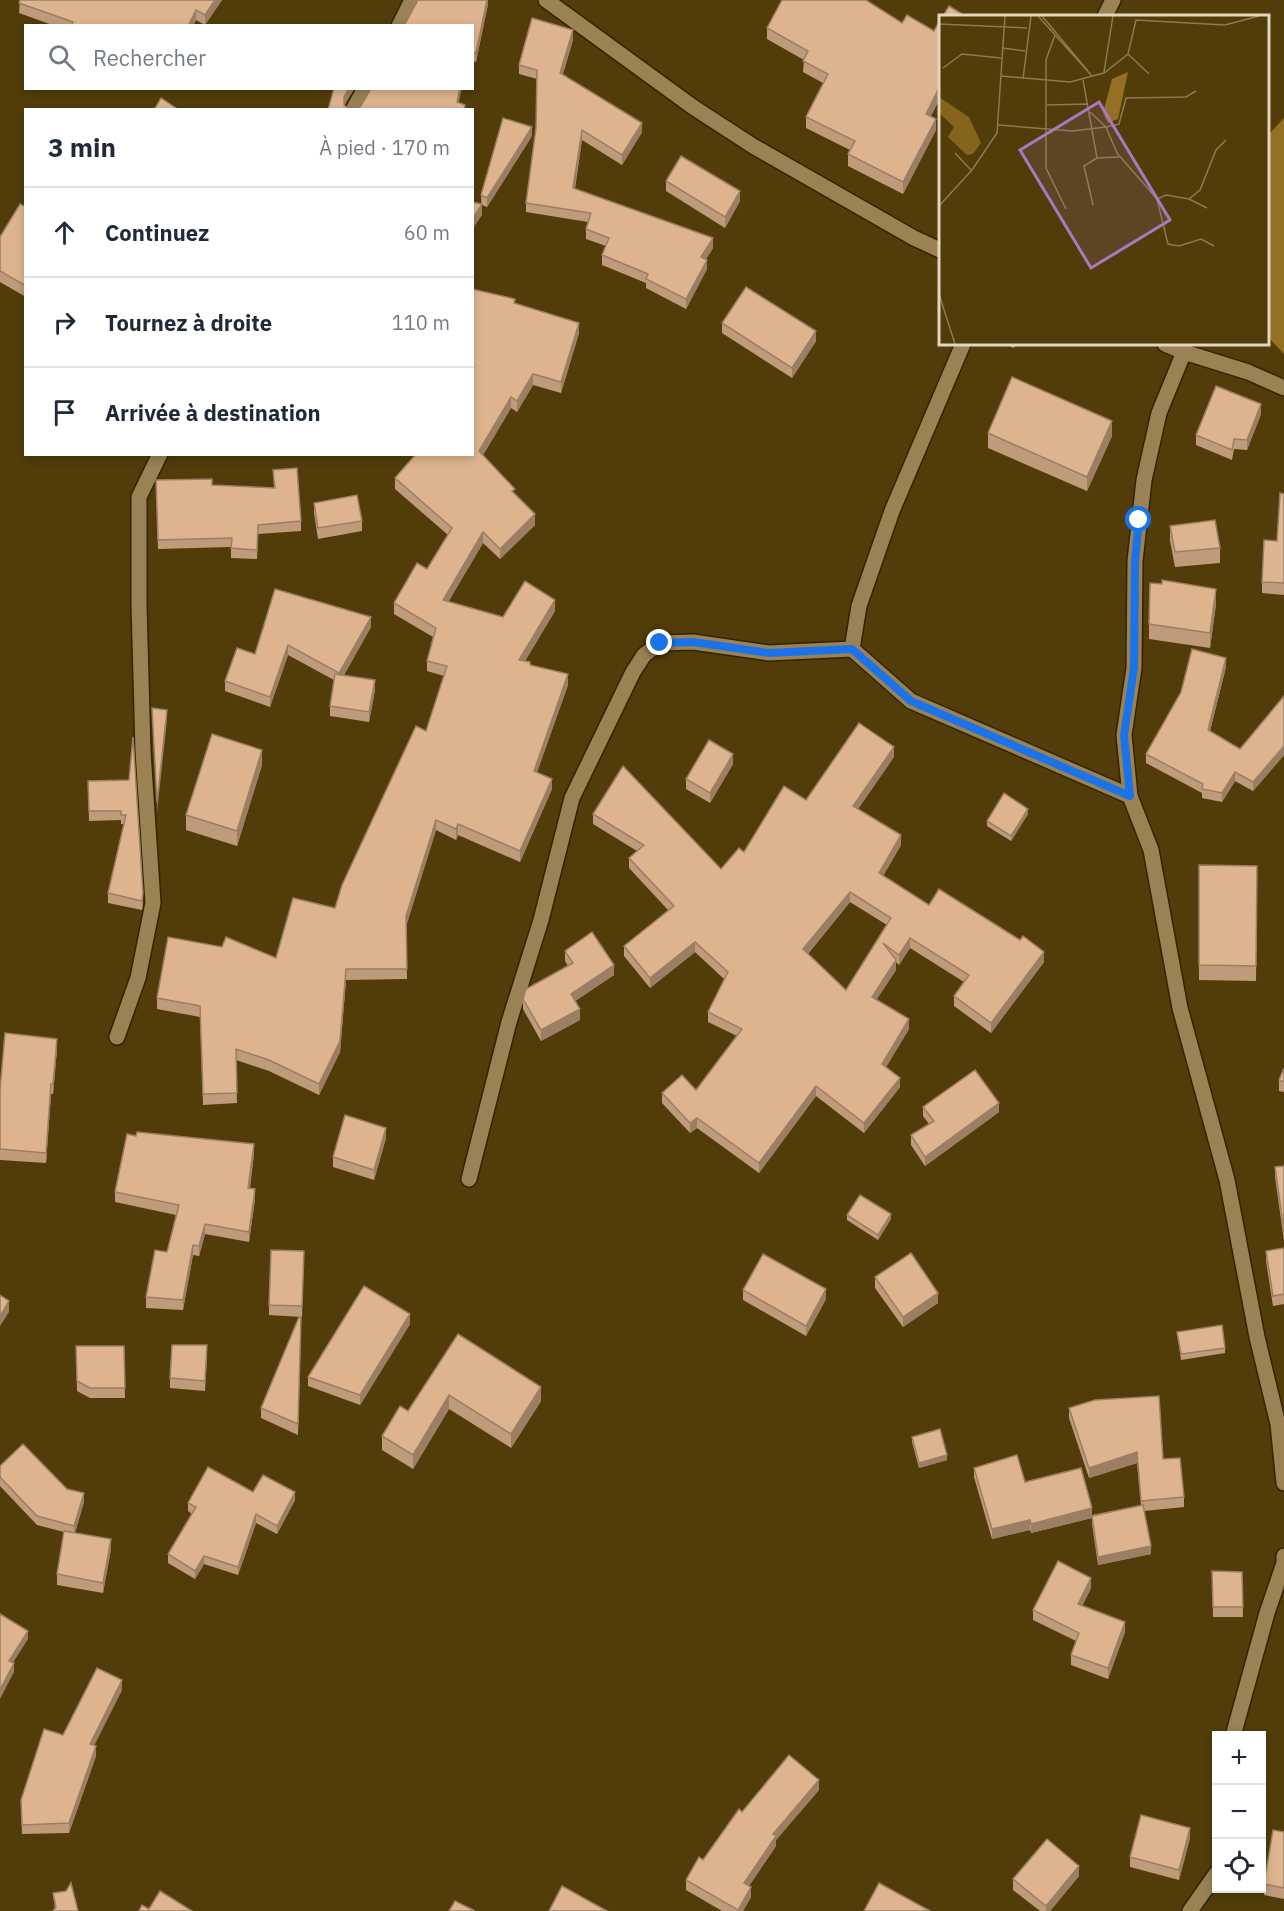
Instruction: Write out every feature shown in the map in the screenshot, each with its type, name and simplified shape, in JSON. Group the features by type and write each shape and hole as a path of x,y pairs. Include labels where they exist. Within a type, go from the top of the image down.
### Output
{"street":[{"path":"400,24 412,0"},
{"path":"546,0 693,107 753,146 914,238 939,250"},
{"path":"1106,15 1113,0"},
{"path":"354,108 364,90"},
{"path":"852,649 859,606 892,511 963,345"},
{"path":"1284,388 1183,348 1159,413 1144,480 1135,561 1134,668 1124,735 1130,796 1151,850 1180,1008 1227,1180 1257,1337 1278,1424 1284,1483"},
{"path":"117,1037 138,978 153,903 143,752 139,604 140,497 159,456"},
{"path":"469,1179 509,1022 541,920 572,798 633,672 644,655 660,643 693,642 769,653 852,649 911,701 1130,796"},
{"path":"1234,1731 1267,1613 1284,1563 1284,1556"},
{"path":"1191,1911 1212,1880"}],"shaded area":[{"path":"1284,118 1284,354 1269,338 1269,134"}],"building":[{"path":"20,0 215,0 205,15 196,10 189,24 72,24 73,22 19,3"},
{"path":"418,0 487,0 476,53 474,52 474,24 405,24"},
{"path":"782,0 866,0 902,23 907,15 934,31 939,22 939,88 926,114 936,119 903,182 848,154 855,141 806,117 828,74 803,61 808,51 767,28"},
{"path":"949,6 963,15 944,15"},
{"path":"532,18 573,30 560,73 642,123 622,155 582,130 573,188 713,238 701,257 707,260 686,299 646,279 648,274 602,255 609,238 586,229 591,213 526,203 536,128 537,70 519,65"},
{"path":"333,90 348,90 344,97 344,105 348,108 329,108"},
{"path":"370,90 460,90 457,102 465,105 464,108 359,108"},
{"path":"161,98 176,108 155,108"},
{"path":"503,118 532,127 487,198 481,195"},
{"path":"681,156 740,191 725,217 666,181"},
{"path":"474,202 482,204 474,217"},
{"path":"20,204 24,206 24,285 0,271 0,237"},
{"path":"746,287 816,331 792,368 722,323"},
{"path":"474,289 515,299 514,303 579,323 561,382 533,374 517,401 511,397 479,451 515,489 512,491 535,514 500,549 483,532 443,600 503,617 525,581 555,600 519,660 568,674 534,771 552,779 520,851 458,824 456,829 436,820 406,916 407,969 346,969 340,1041 319,1084 269,1060 236,1049 237,1093 203,1094 200,1006 157,998 168,937 222,947 226,937 276,958 293,898 335,908 342,885 416,726 426,731 447,666 427,661 436,628 394,603 417,563 427,569 452,528 395,478 414,456 474,456"},
{"path":"1012,377 1112,421 1087,477 988,433"},
{"path":"1216,386 1261,404 1247,440 1234,439 1232,450 1196,435"},
{"path":"297,468 301,521 258,525 257,550 231,548 232,538 158,540 156,480 212,479 212,485 275,488 273,470"},
{"path":"1280,493 1284,494 1284,583 1262,582 1264,540 1277,541"},
{"path":"357,495 362,521 318,528 314,503"},
{"path":"1215,520 1220,548 1175,552 1170,526"},
{"path":"1162,580 1216,589 1210,633 1149,624 1150,583 1162,584"},
{"path":"275,589 371,617 339,673 288,645 270,697 225,681 237,648 255,654"},
{"path":"1192,649 1226,658 1208,730 1240,749 1284,696 1284,746 1253,782 1235,772 1222,793 1202,789 1203,784 1146,754 1181,692"},
{"path":"335,674 375,680 369,712 330,706"},
{"path":"152,708 167,710 157,802"},
{"path":"859,723 894,747 853,806 901,835 879,873 929,905 939,889 1020,940 1023,936 1044,952 991,1023 954,996 969,975 910,938 899,955 883,943 896,960 872,997 909,1019 882,1064 900,1078 864,1123 816,1086 759,1163 697,1118 690,1123 662,1093 682,1075 696,1090 742,1029 708,1012 728,972 695,942 650,978 624,946 674,906 629,858 644,845 593,814 623,766 721,869 739,848 744,852 784,786 806,800","holes":["850,892 891,918 846,990 803,949"]},
{"path":"212,734 262,750 237,831 186,815"},
{"path":"133,737 142,901 108,893 126,815 121,815 121,811 89,811 88,781 129,780"},
{"path":"709,740 733,754 710,793 686,779"},
{"path":"1004,793 1028,809 1011,836 987,821"},
{"path":"1199,865 1257,866 1256,966 1199,965"},
{"path":"592,932 614,965 571,994 580,1009 541,1030 523,999 526,989 573,963 565,951"},
{"path":"5,1033 57,1039 46,1153 0,1149 0,1090"},
{"path":"1284,1068 1284,1082 1279,1080"},
{"path":"975,1070 999,1103 925,1157 911,1135 934,1121 923,1107"},
{"path":"345,1115 386,1128 374,1170 333,1157"},
{"path":"137,1132 254,1144 248,1188 255,1189 249,1232 205,1224 199,1246 193,1245 183,1300 146,1297 155,1250 167,1252 179,1205 115,1192 127,1134 136,1136"},
{"path":"1284,1166 1284,1231 1275,1167"},
{"path":"860,1195 891,1214 878,1235 847,1215"},
{"path":"1284,1248 1284,1294 1273,1296 1266,1251"},
{"path":"271,1250 304,1251 302,1306 269,1305"},
{"path":"911,1253 938,1293 903,1317 875,1277"},
{"path":"763,1254 826,1289 806,1326 743,1290"},
{"path":"364,1286 410,1314 360,1395 308,1377"},
{"path":"0,1295 9,1301 0,1316"},
{"path":"299,1317 301,1318 298,1424 261,1408"},
{"path":"1222,1325 1225,1348 1181,1354 1177,1332"},
{"path":"458,1334 541,1387 511,1434 449,1395 413,1455 382,1436 400,1406 408,1411"},
{"path":"172,1345 207,1345 205,1381 170,1378"},
{"path":"76,1346 124,1346 125,1388 90,1388 77,1381"},
{"path":"1159,1396 1163,1459 1180,1458 1184,1497 1141,1501 1137,1452 1089,1468 1069,1408 1095,1400"},
{"path":"940,1429 947,1455 919,1463 912,1437"},
{"path":"23,1444 67,1489 84,1493 74,1526 37,1516 0,1477 0,1466"},
{"path":"1017,1455 1025,1482 1081,1468 1092,1508 1031,1524 1030,1520 992,1529 974,1468"},
{"path":"208,1467 253,1492 263,1475 295,1492 277,1526 256,1514 238,1567 204,1556 195,1571 168,1554 196,1507 188,1503"},
{"path":"1143,1505 1151,1546 1098,1557 1092,1516"},
{"path":"64,1531 111,1539 103,1583 57,1574"},
{"path":"1058,1561 1091,1578 1078,1604 1125,1622 1108,1668 1071,1655 1079,1633 1033,1610"},
{"path":"1212,1571 1242,1572 1243,1607 1213,1607"},
{"path":"0,1614 28,1631 9,1661 14,1663 0,1690"},
{"path":"97,1668 122,1680 90,1744 96,1746 69,1823 22,1825 21,1800 44,1729 63,1735"},
{"path":"789,1755 819,1780 773,1834 776,1836 744,1883 751,1887 738,1910 686,1880 699,1857 703,1860 739,1809 742,1812"},
{"path":"1141,1815 1190,1828 1179,1870 1130,1857"},
{"path":"1273,1830 1284,1832 1284,1888 1266,1884"},
{"path":"1047,1839 1079,1866 1046,1906 1013,1879"},
{"path":"71,1883 78,1911 53,1911 56,1907 53,1893 66,1891"},
{"path":"879,1883 930,1911 864,1911"},
{"path":"562,1886 607,1911 549,1911"},
{"path":"160,1891 192,1911 139,1911 142,1905 149,1909"},
{"path":"455,1901 475,1911 449,1911"}],"route":[{"path":"660,643 693,642 769,653 852,649 911,701 1130,796 1124,735 1134,668 1135,561 1139,520"}]}
